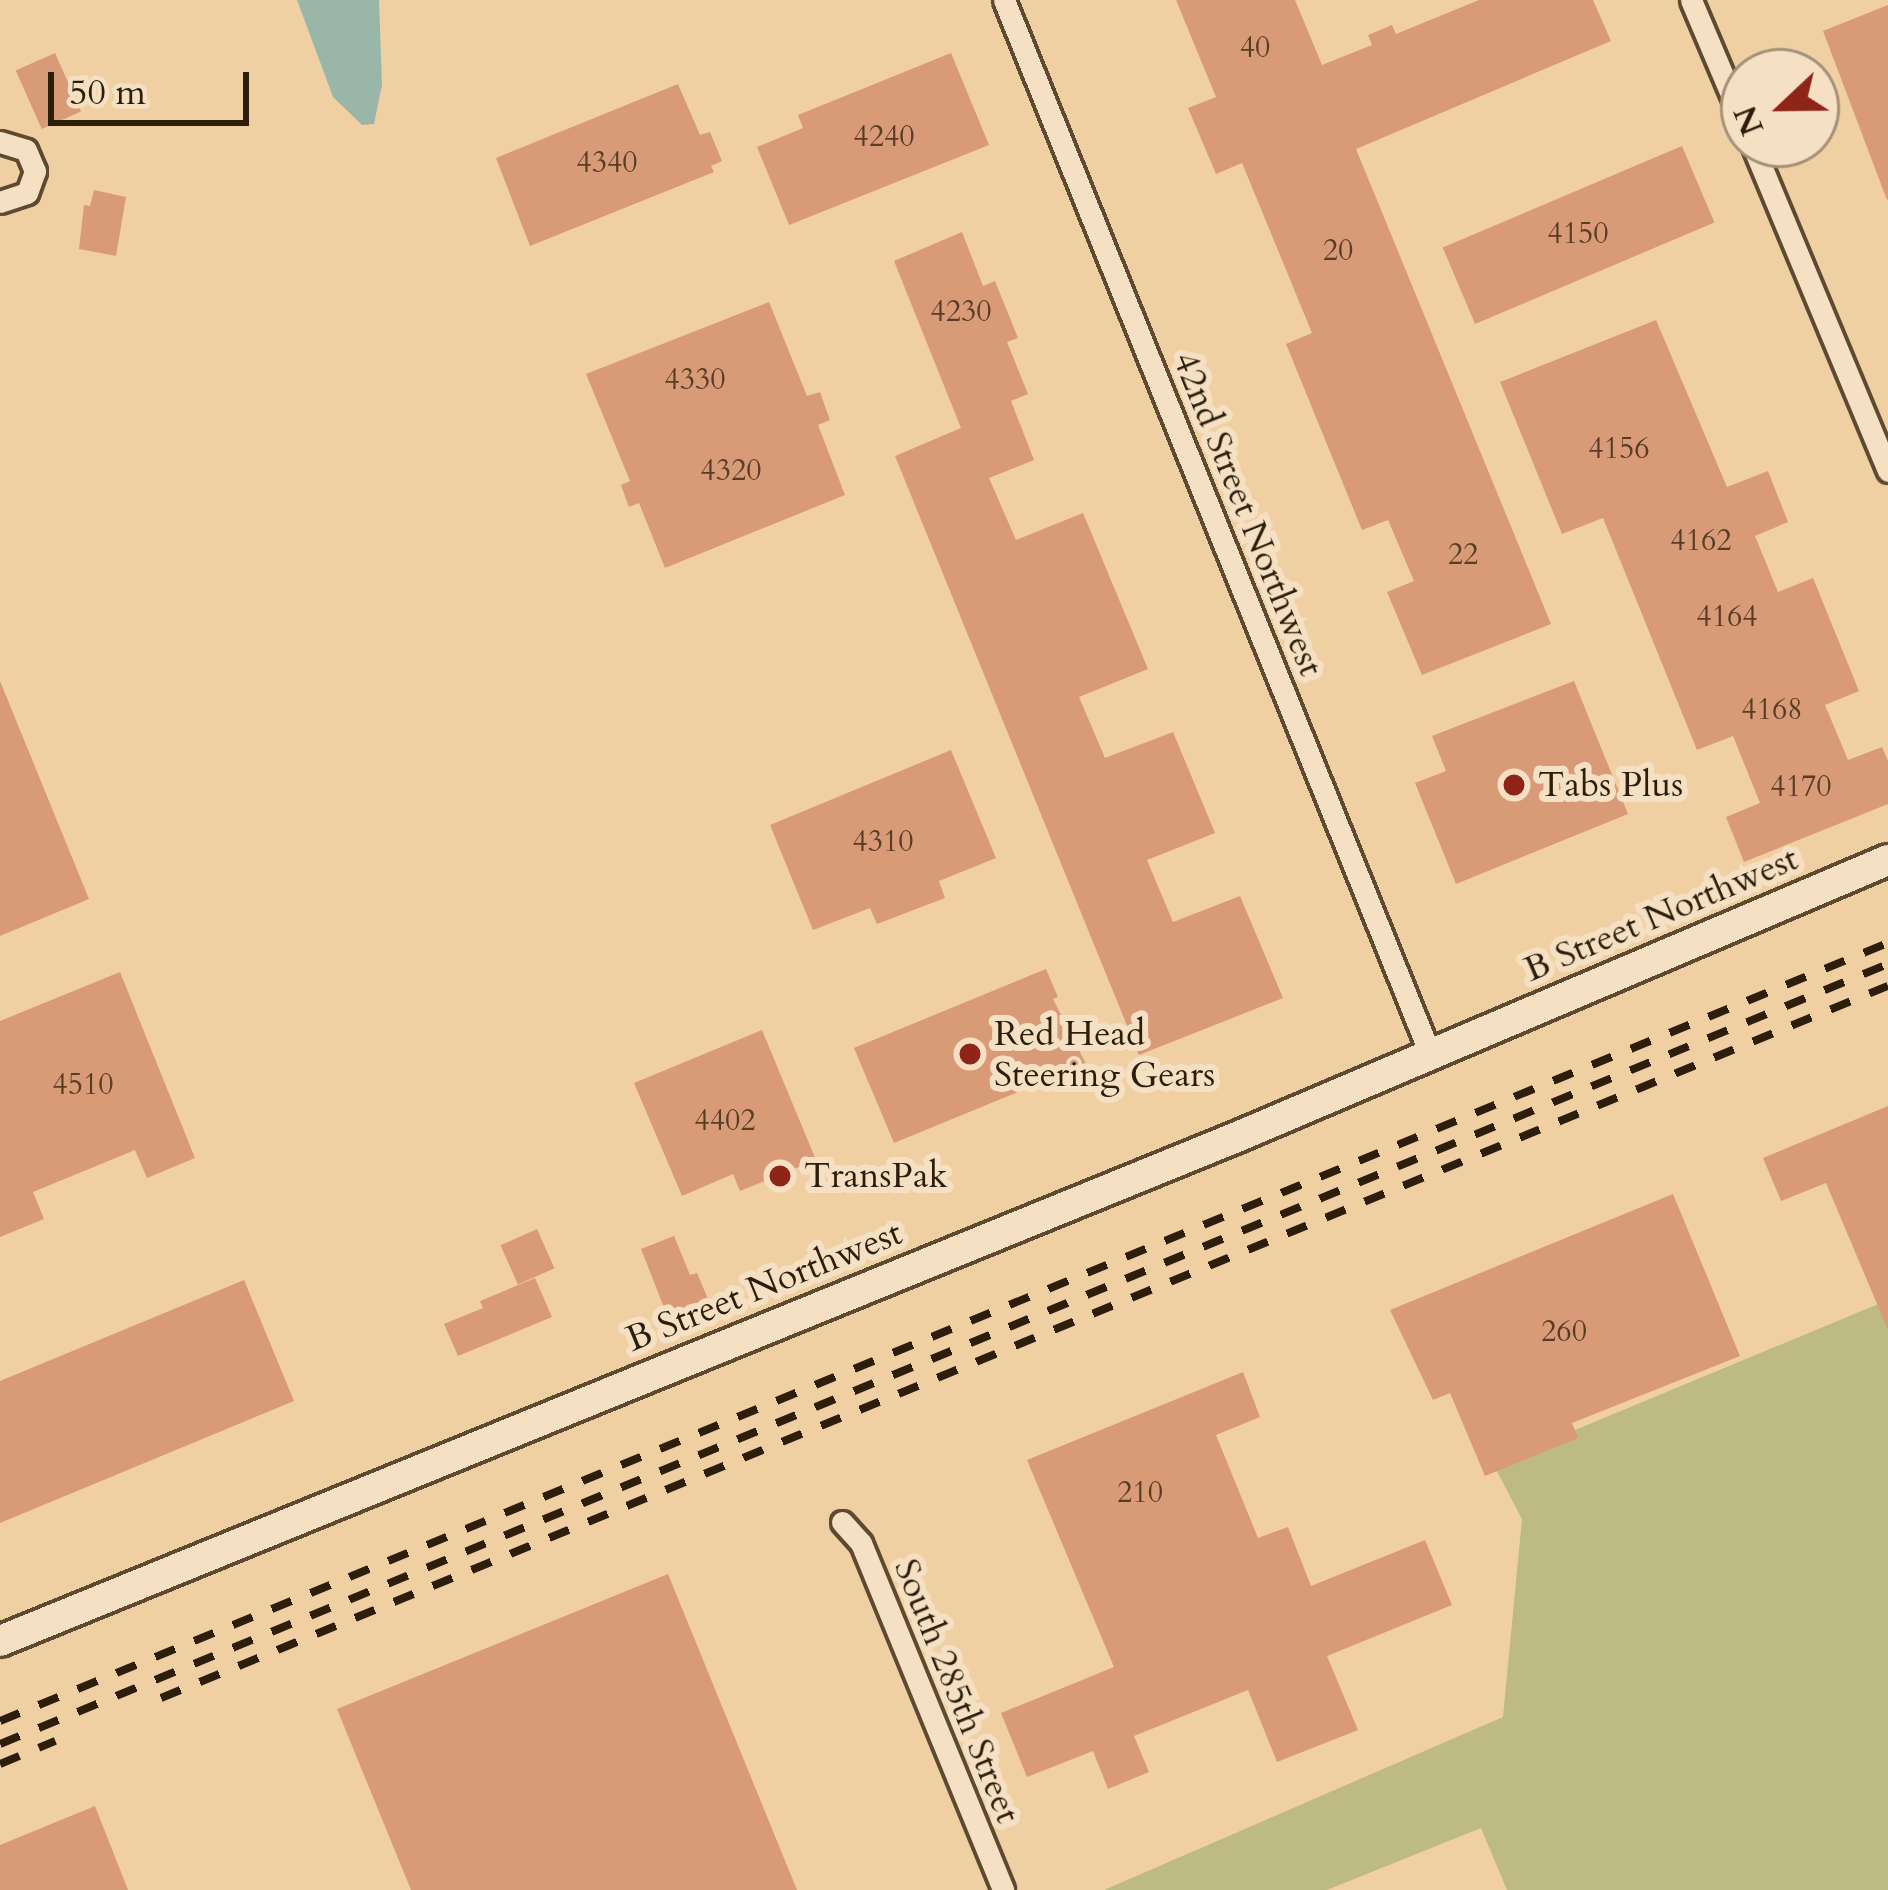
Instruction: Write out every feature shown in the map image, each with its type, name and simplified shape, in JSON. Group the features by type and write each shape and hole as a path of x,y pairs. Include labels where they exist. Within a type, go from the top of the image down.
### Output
{"street":[{"name":"42nd Street Northwest","path":"1004,0 1430,1054"},
{"path":"1691,0 1720,68"},
{"path":"0,142 26,150 35,171 27,194 0,202"},
{"path":"1762,168 1888,471"},
{"name":"B Street Northwest","path":"0,1641 1430,1054 1888,860"},
{"name":"South 285th Street","path":"842,1522 861,1543 1003,1890"}],"shaded area":[{"path":"297,0 379,0 382,85 374,124 362,125 333,97"},
{"path":"1888,1300 1888,1890 1507,1890 1481,1828 1327,1890 1104,1890 1503,1717 1522,1519 1493,1464"}],"building":[{"path":"1176,0 1295,0 1322,65 1372,45 1368,35 1392,25 1396,34 1479,0 1593,0 1611,41 1356,149 1551,624 1422,675 1387,592 1414,581 1388,520 1362,530 1286,344 1312,333 1242,163 1216,174 1188,108 1216,97"},
{"path":"1888,5 1887,200 1840,76 1840,48 1829,48 1823,31"},
{"path":"55,53 81,111 42,129 16,70"},
{"path":"951,53 989,145 789,225 757,147 803,128 798,115"},
{"path":"678,84 700,135 710,132 722,161 711,166 714,172 530,246 496,158"},
{"path":"1682,146 1714,222 1475,324 1443,248"},
{"path":"94,190 126,197 116,256 79,249 84,205 90,206"},
{"path":"962,232 983,286 995,281 1018,338 1007,342 1028,394 1011,401 1034,460 989,478 1016,540 1083,513 1148,669 1079,697 1105,758 1173,732 1215,833 1147,860 1173,922 1240,896 1283,998 1139,1055 895,456 961,428 894,261"},
{"path":"769,302 807,396 820,392 830,420 818,425 845,495 665,568 639,503 629,507 621,485 630,481 586,374"},
{"path":"1656,320 1727,487 1768,471 1788,522 1755,536 1778,592 1813,578 1859,691 1825,705 1848,760 1882,747 1888,761 1888,804 1744,862 1726,817 1760,803 1733,736 1697,750 1603,518 1562,534 1500,382"},
{"path":"0,681 89,899 0,936"},
{"path":"1574,681 1628,814 1456,884 1415,783 1446,771 1432,736"},
{"path":"951,750 996,858 939,881 945,898 877,924 870,908 813,930 770,825"},
{"path":"1046,969 1058,997 1053,999 1086,1064 894,1143 854,1048"},
{"path":"120,972 195,1158 147,1178 135,1150 33,1192 44,1219 0,1237 0,1021"},
{"path":"762,1030 816,1160 740,1191 733,1174 682,1196 634,1083"},
{"path":"1888,1106 1888,1330 1826,1183 1781,1201 1763,1158"},
{"path":"1673,1194 1740,1356 1572,1423 1578,1438 1485,1476 1450,1393 1433,1400 1390,1310"},
{"path":"537,1229 554,1268 518,1285 500,1245"},
{"path":"674,1236 690,1275 697,1273 708,1299 667,1315 641,1249"},
{"path":"535,1278 552,1317 458,1356 444,1324 483,1308 480,1301"},
{"path":"244,1280 294,1401 0,1523 0,1381"},
{"path":"1243,1372 1260,1417 1216,1435 1258,1538 1288,1527 1311,1586 1425,1540 1452,1605 1327,1656 1358,1730 1277,1762 1248,1690 1134,1736 1149,1772 1108,1789 1093,1751 1027,1777 1001,1713 1114,1667 1027,1460"},
{"path":"668,1574 797,1890 411,1890 337,1709"},
{"path":"95,1806 128,1890 0,1890 0,1845"}],"railway":[{"path":"0,1721 1888,943"},
{"path":"0,1744 1888,964"},
{"path":"161,1698 1888,986"},
{"path":"0,1764 55,1741"}],"place":[{"name":"Tabs Plus","path":"1514,785"},
{"name":"Red Head Steering Gears","path":"970,1054"},
{"name":"TransPak","path":"780,1176"}]}
